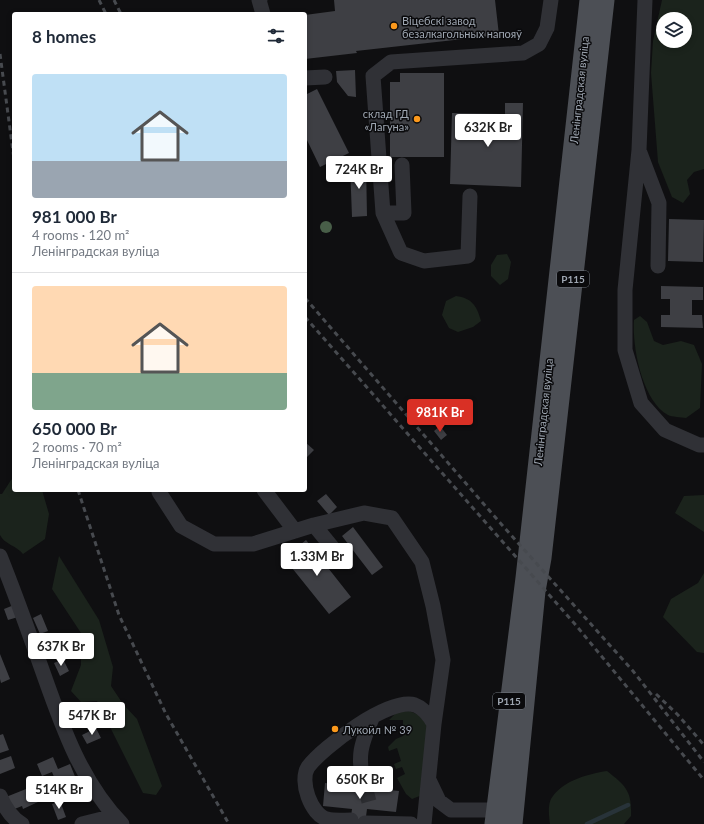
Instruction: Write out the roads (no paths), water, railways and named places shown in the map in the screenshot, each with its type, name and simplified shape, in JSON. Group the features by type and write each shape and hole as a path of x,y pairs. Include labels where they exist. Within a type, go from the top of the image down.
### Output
{"main road":[{"name":"Ленінградская вуліца","path":"505,817 526,564 589,0"},
{"name":"Ленінградская вуліца","path":"505,817 535,598 542,558 605,0"}],"street":[{"path":"259,0 262,12"},
{"path":"470,196 468,256 424,261 401,253 383,213 373,76 391,62 523,53 539,44 547,28 551,0"},
{"path":"645,0 639,150 625,290 625,350 641,403 665,430 699,445 704,445"},
{"path":"307,78 325,77"},
{"path":"639,150 659,203 658,266"},
{"path":"383,213 404,213 402,165"},
{"path":"159,492 181,526 214,544 253,544 314,525 364,513 392,518 422,562 433,606 443,660 434,724 424,824"},
{"path":"266,492 295,531"},
{"path":"314,525 341,558"},
{"path":"0,556 62,724 82,770 118,820 82,824"},
{"path":"411,824 367,819 326,819 312,808 305,790 307,769 325,749 373,716 392,707 415,705 426,712 434,724"},
{"path":"365,787 360,772 362,743 373,716"},
{"path":"429,779 439,801 452,810 505,817"},
{"path":"0,796 4,807 16,821 22,824"}],"waterway":[{"path":"587,824 628,805"}],"tunnel":[{"path":"365,787 371,809"}],"railway":[{"path":"99,0 105,12"},
{"path":"114,0 120,12"},
{"path":"0,54 12,144"},
{"path":"307,300 502,525 633,671 704,762"},
{"path":"307,319 574,623 704,780"},
{"path":"79,492 119,615 166,714 229,824"},
{"path":"656,694 678,715 704,745"}],"place":[{"name":"Віцебскі завод безалкагольных напояў","path":"394,26"},
{"name":"склад ГД «Лагуна»","path":"417,119"},
{"name":"Лукойл № 39","path":"335,729"}]}
